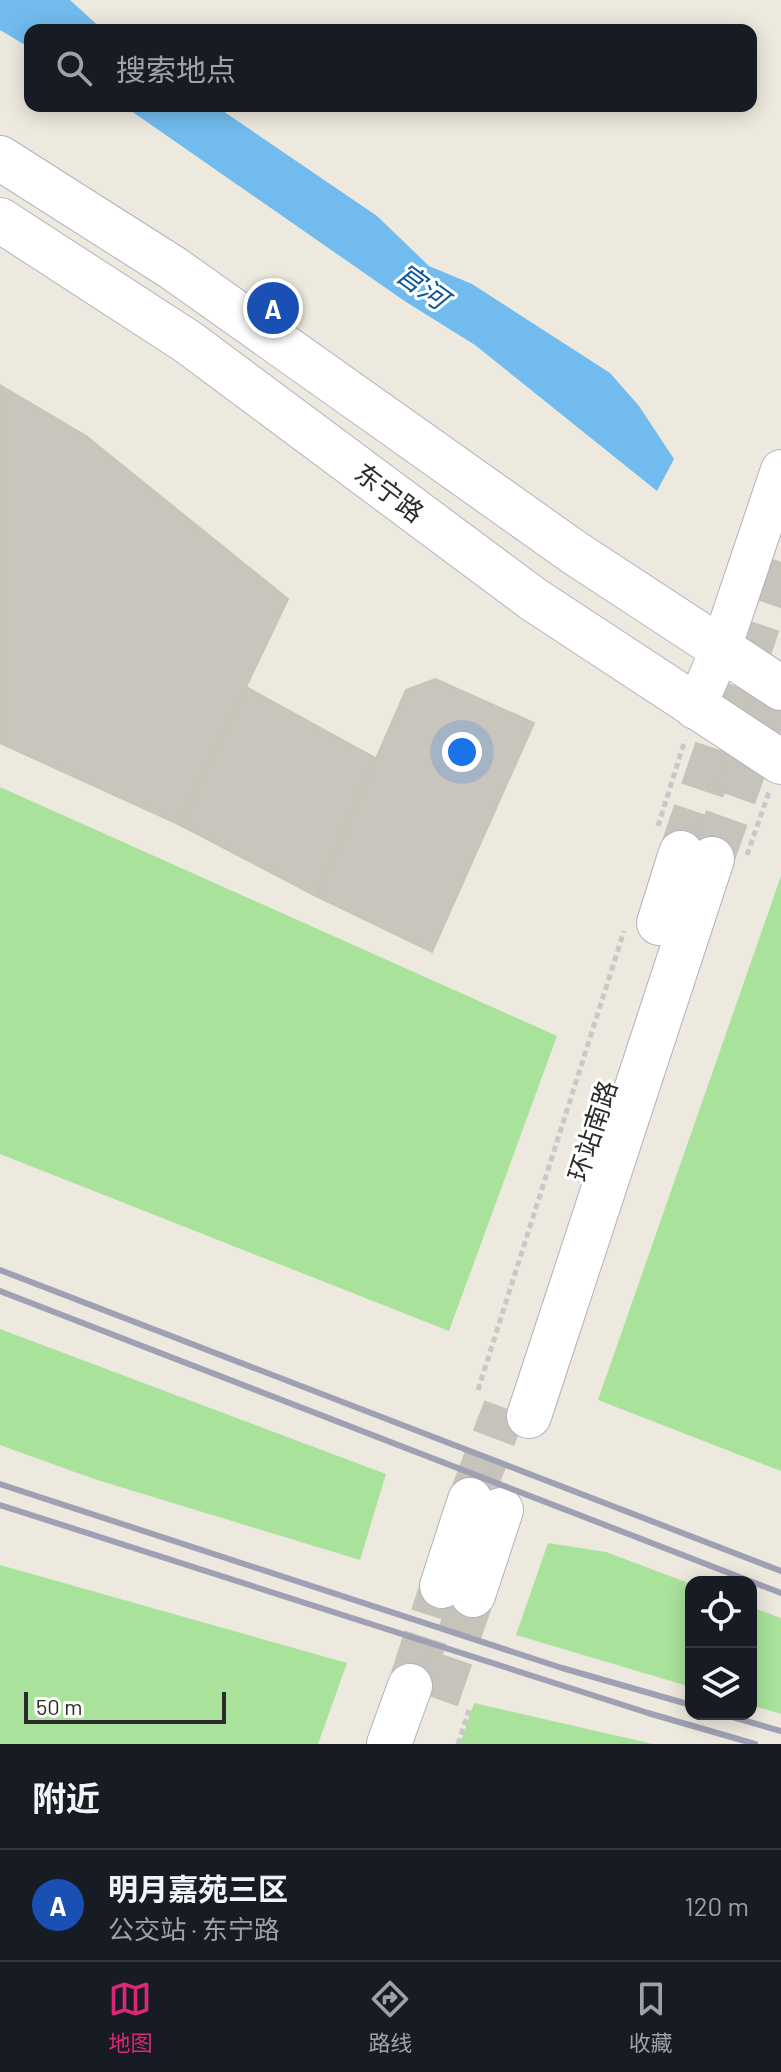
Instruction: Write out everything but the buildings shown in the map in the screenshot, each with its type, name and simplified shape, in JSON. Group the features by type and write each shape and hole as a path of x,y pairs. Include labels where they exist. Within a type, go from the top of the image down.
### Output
{"main road":[{"path":"0,158 173,268 575,553 720,651 781,688"},
{"name":"东宁路","path":"0,220 188,342 533,599 695,709 781,761"},
{"name":"环站南路","path":"504,1405 683,847"},
{"path":"457,1590 485,1505"},
{"path":"389,1744 439,1698"},
{"path":"422,1744 439,1698"}],"street":[{"path":"695,709 720,651 781,470"}],"path":[{"path":"683,847 695,709"},
{"path":"504,1405 627,921"},
{"path":"439,1698 458,1744"}],"green space":[{"path":"0,787 557,1036 449,1331 0,1154"},
{"path":"781,876 781,1471 598,1400"},
{"path":"0,1329 386,1474 360,1560 94,1479 0,1445"},
{"path":"548,1543 606,1552 685,1582 685,1685 516,1635"},
{"path":"0,1565 347,1663 318,1744 0,1744"},
{"path":"757,1609 781,1618 781,1714 757,1707"},
{"path":"474,1703 653,1744 460,1744"}],"water":[{"path":"0,0 70,0 96,24 24,24 24,44 0,30"},
{"name":"官河","path":"133,112 224,112 377,216 429,266 472,284 610,373 639,406 674,459 657,491 475,345 406,302"}],"tunnel":[{"path":"681,853 781,557"},
{"path":"712,859 781,666"},
{"path":"470,1500 505,1408"},
{"path":"412,1679 442,1586"},
{"path":"437,1699 473,1595"}],"railway":[{"path":"0,1270 781,1571"},
{"path":"0,1291 781,1593"},
{"path":"0,1484 562,1668 685,1703"},
{"path":"0,1505 648,1713 755,1744"},
{"path":"743,1720 781,1731"}],"place":[{"name":"明月嘉苑三区","path":"273,308"}]}
